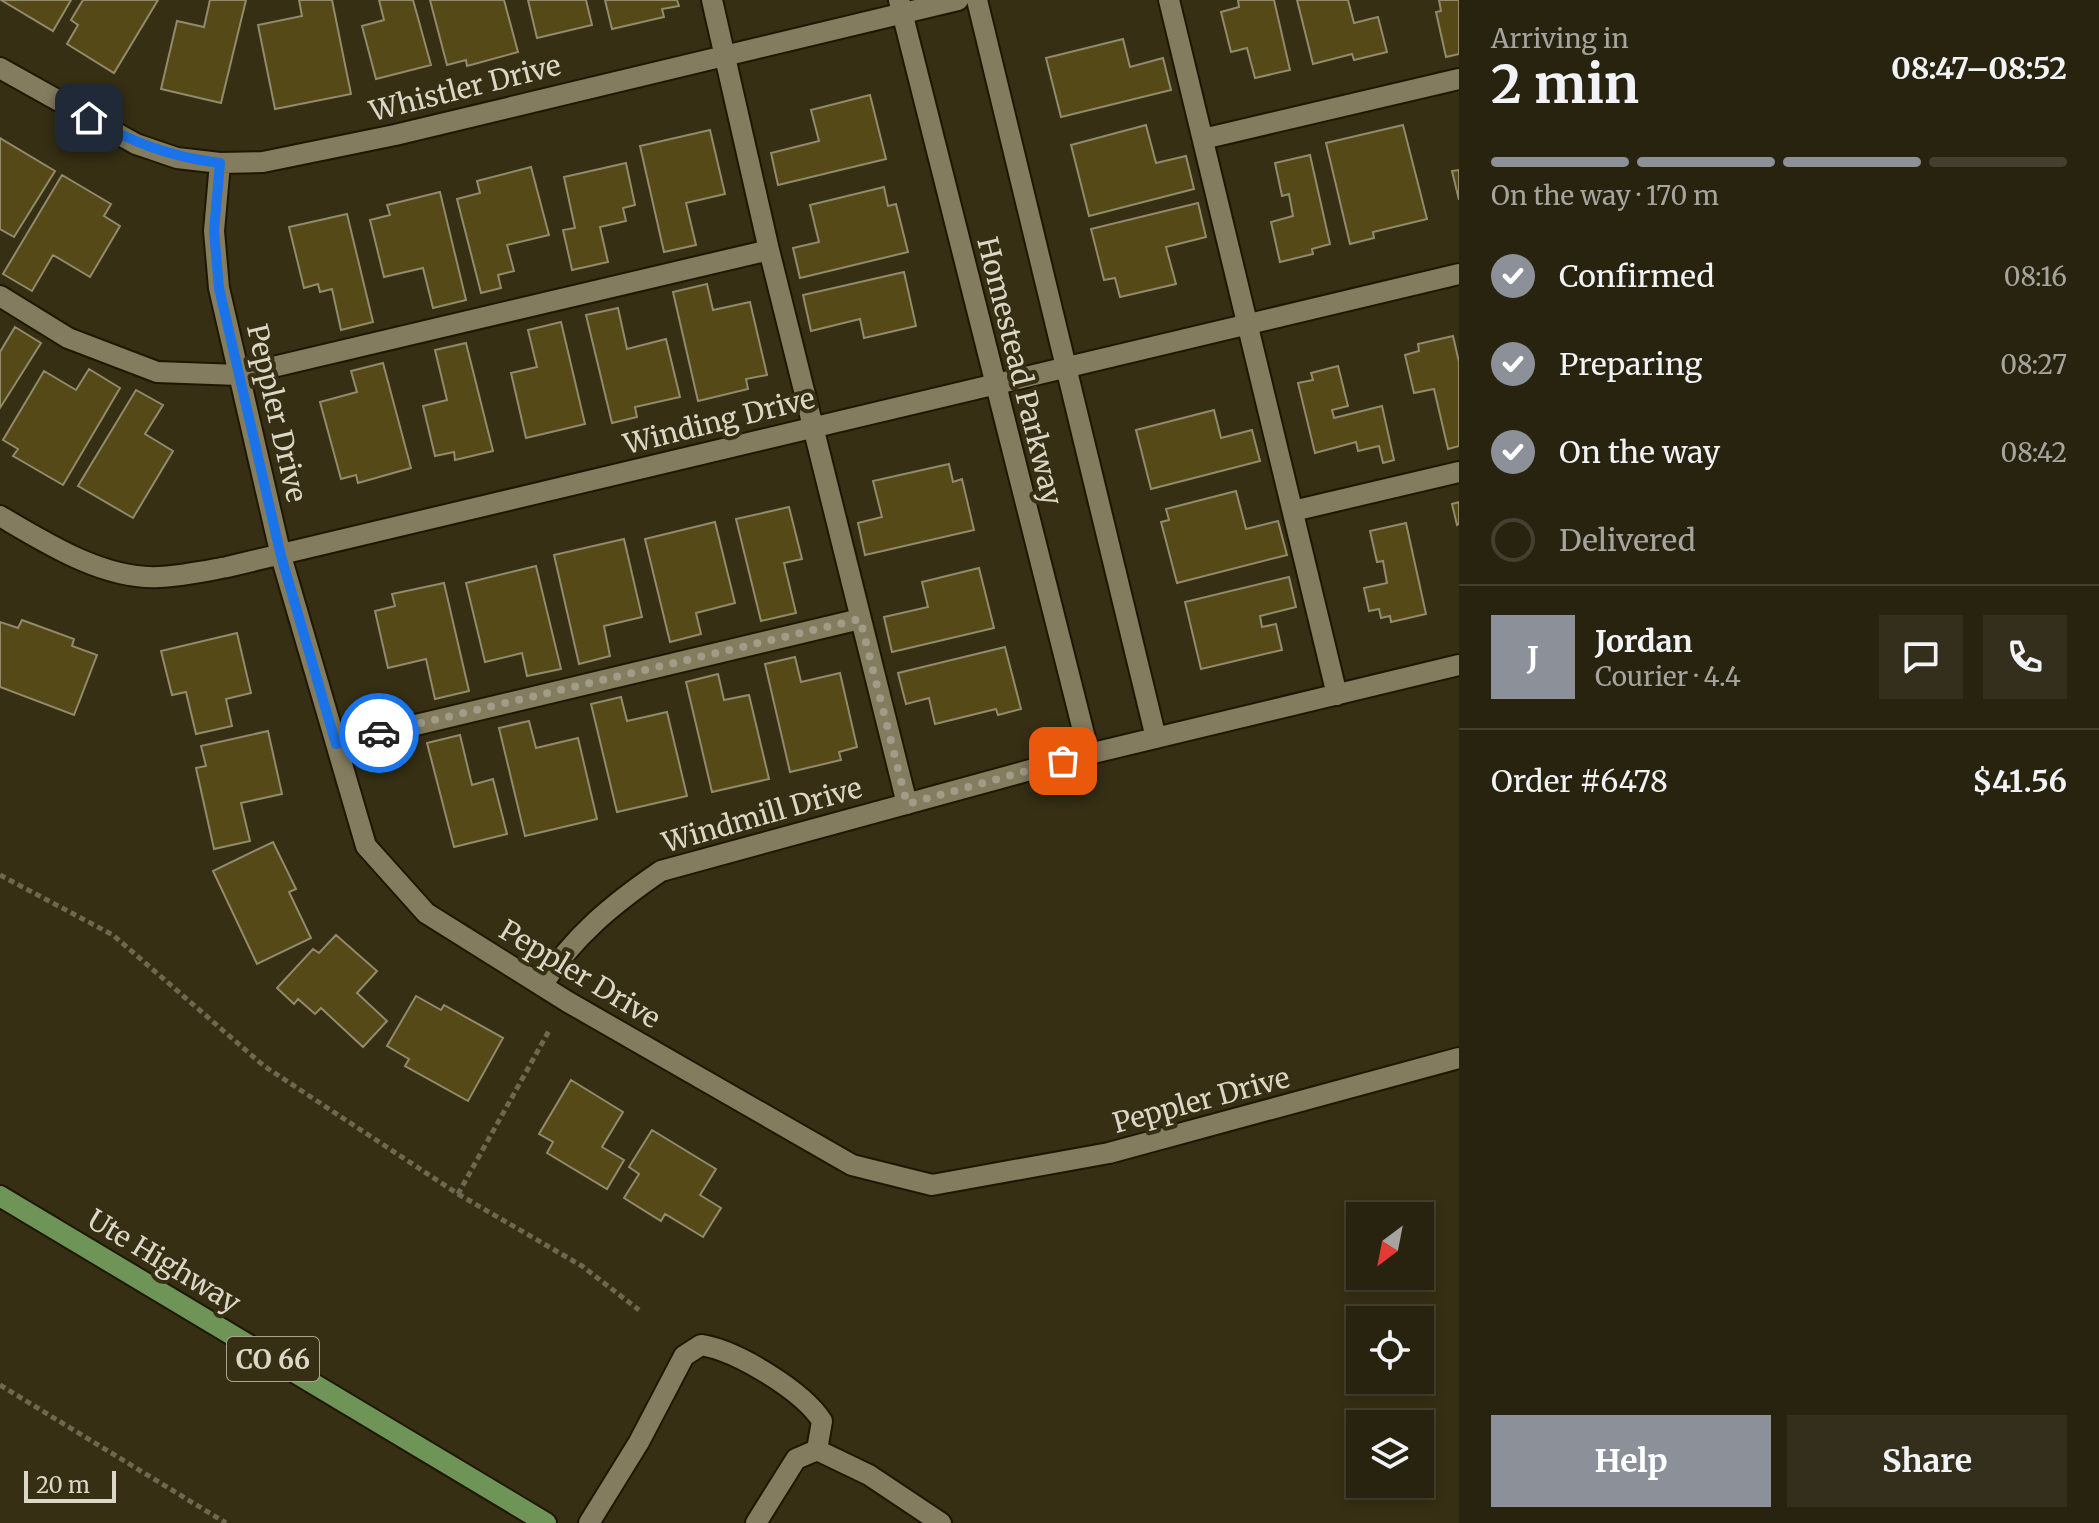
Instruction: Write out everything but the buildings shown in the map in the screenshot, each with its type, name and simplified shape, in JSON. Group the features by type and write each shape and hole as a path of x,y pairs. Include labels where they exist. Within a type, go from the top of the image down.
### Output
{"main road":[{"name":"Ute Highway","path":"0,1196 546,1523"}],"street":[{"path":"712,0 769,250 907,804"},
{"name":"Whistler Drive","path":"0,68 136,144 177,158 220,163 306,155 726,56 901,7 958,0"},
{"name":"Homestead Parkway","path":"977,0 1156,738"},
{"path":"1169,0 1337,695"},
{"name":"Homestead Parkway","path":"901,7 1089,754"},
{"path":"1203,139 1459,79"},
{"name":"Peppler Drive","path":"220,163 214,256 281,556 366,846 426,913 542,986 852,1165 932,1185 1109,1153 1459,1058"},
{"path":"0,296 68,338 157,372 239,375 769,250"},
{"name":"Winding Drive","path":"0,516 46,544 122,573 158,577 281,556 1459,274"},
{"path":"1293,511 1459,472"},
{"path":"336,744 860,619"},
{"name":"Windmill Drive","path":"542,986 563,953 614,903 661,871 1089,754 1459,665"},
{"path":"589,1523 639,1442 684,1356 701,1345 719,1347 810,1402 822,1421 817,1450"},
{"path":"756,1523 796,1459 817,1450 869,1475 941,1523"}],"path":[{"path":"0,875 113,935 264,1066 458,1194 582,1266 639,1310"},
{"path":"458,1194 550,1029"},
{"path":"0,1385 226,1523"}],"way so far":[{"path":"379,733 860,619 907,804 1063,761"}],"route":[{"path":"89,118 136,144 177,158 220,163 214,256 281,556 336,744 379,733"}]}
